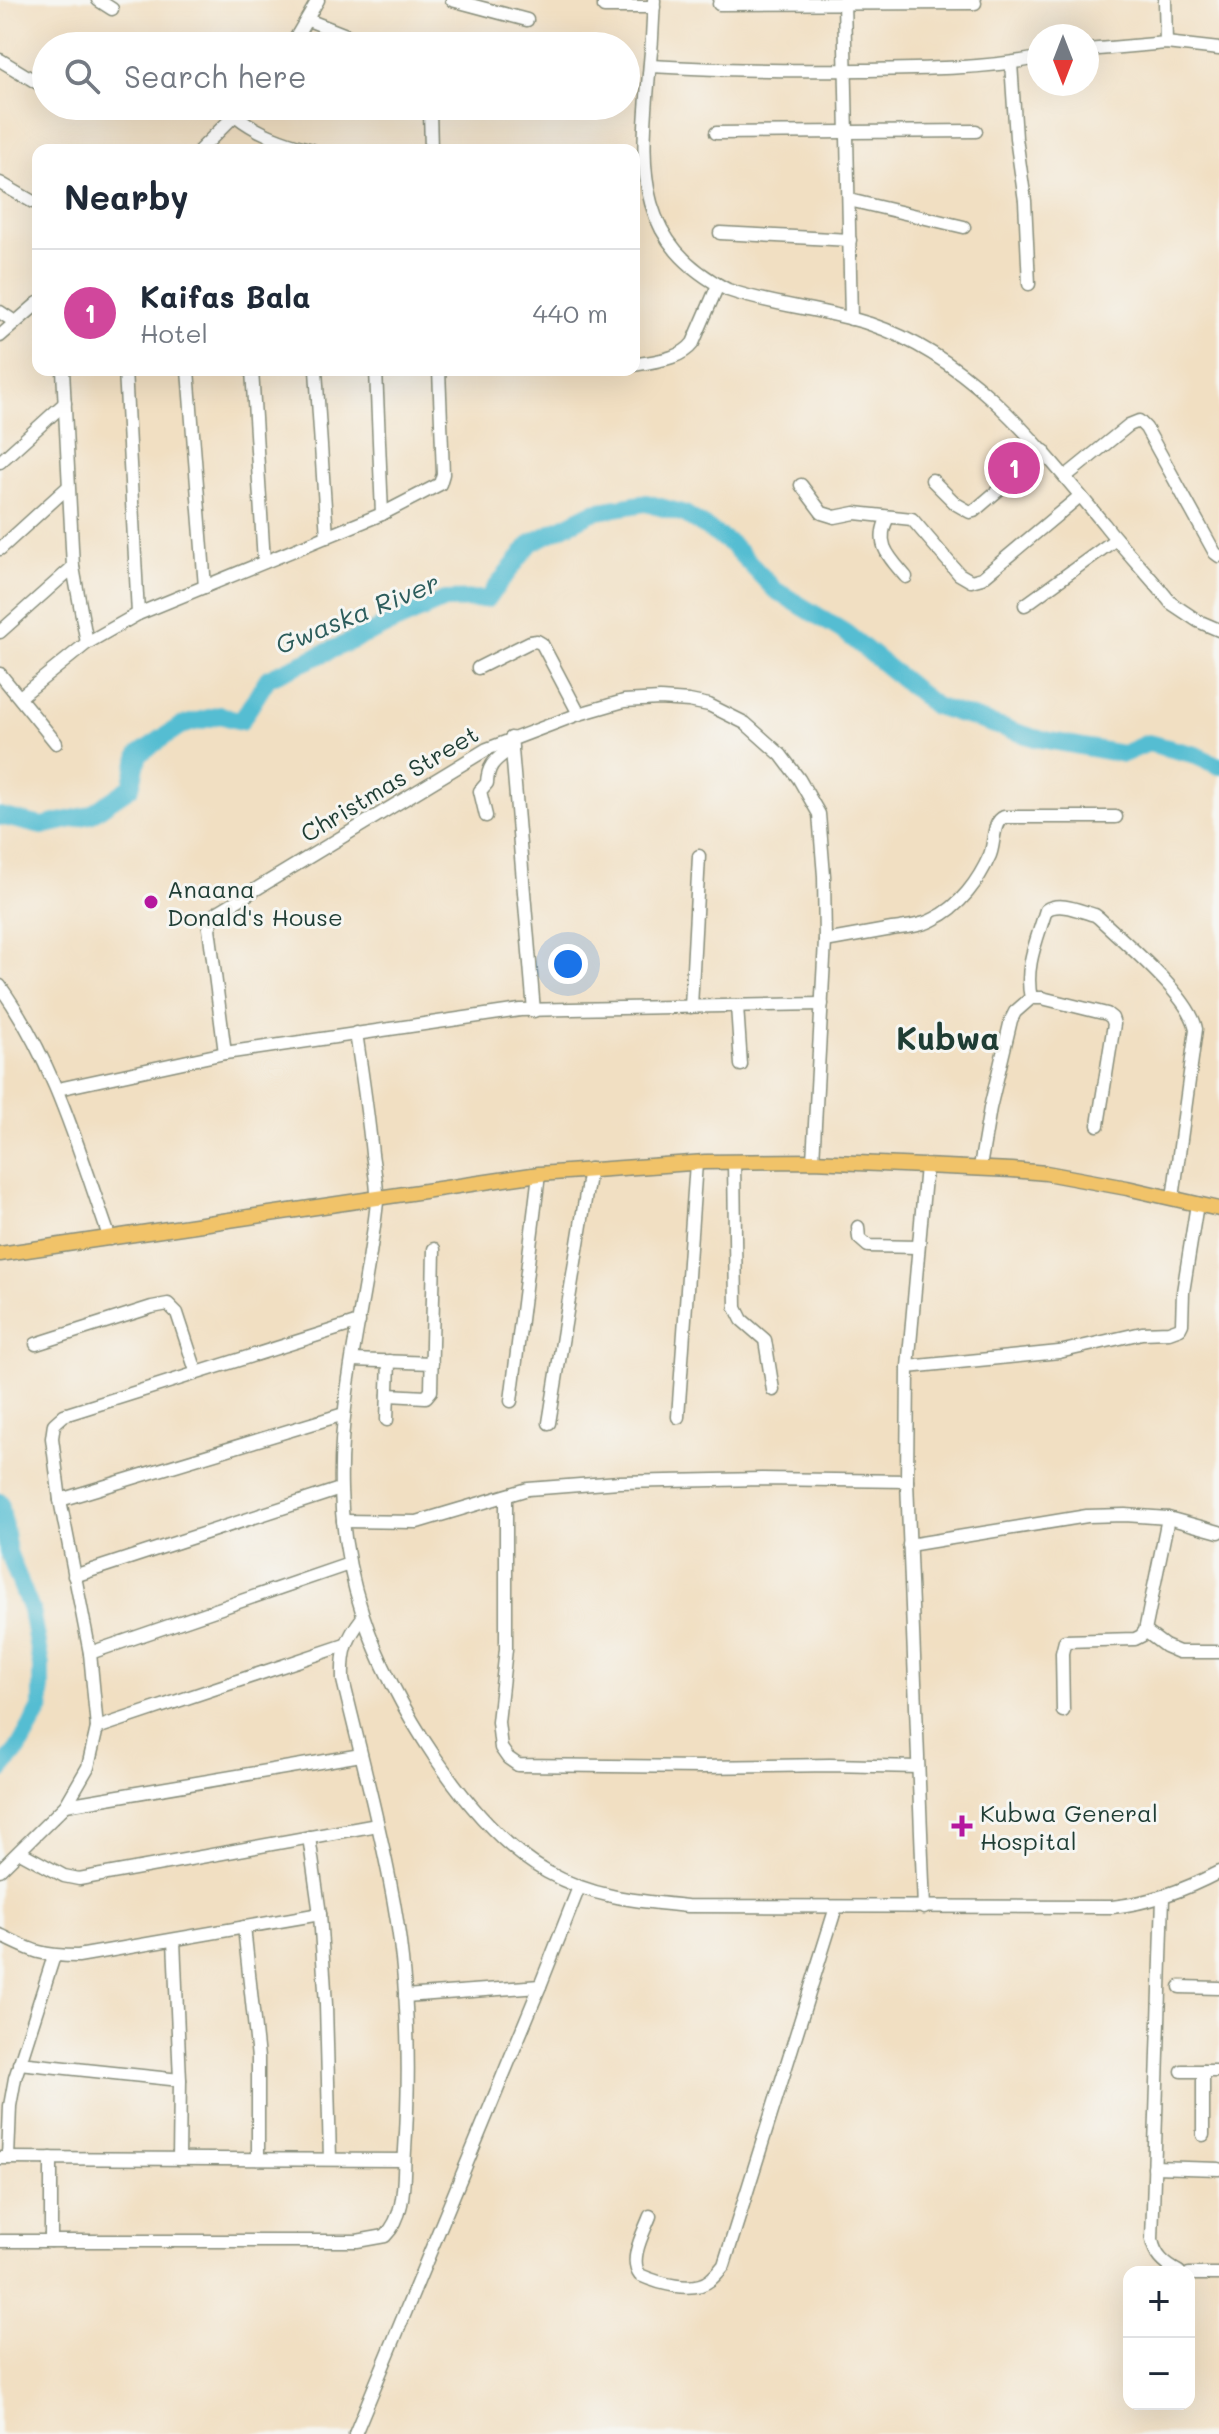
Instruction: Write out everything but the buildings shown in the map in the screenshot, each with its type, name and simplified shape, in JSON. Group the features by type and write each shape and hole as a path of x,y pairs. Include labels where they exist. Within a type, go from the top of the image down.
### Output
{"main road":[{"path":"5,1253 539,1174 696,1163 813,1161 980,1167 1046,1173 1219,1209"}],"street":[{"path":"98,0 112,9"},
{"path":"300,32 318,0"},
{"path":"452,0 527,20"},
{"path":"604,0 604,7 654,3 643,165 649,200 670,244 695,269 718,285 744,295 851,319 891,332 958,371 1011,415 1171,603 1198,621 1219,630"},
{"path":"1165,0 1166,43"},
{"path":"844,2 851,319"},
{"path":"719,4 975,3"},
{"path":"308,20 334,32"},
{"path":"1099,49 1166,43 1219,49"},
{"path":"0,60 32,79"},
{"path":"650,66 744,71 934,69 1027,60"},
{"path":"1011,63 1016,138 1025,201 1029,284"},
{"path":"206,144 230,120"},
{"path":"246,120 252,129 292,144"},
{"path":"430,120 431,144"},
{"path":"716,133 976,131"},
{"path":"0,183 32,201"},
{"path":"849,200 964,227"},
{"path":"720,233 850,240"},
{"path":"640,364 678,356 687,351 718,285"},
{"path":"0,336 32,308"},
{"path":"0,312 15,322"},
{"path":"63,376 73,567 87,643"},
{"path":"125,376 138,614"},
{"path":"188,376 205,587"},
{"path":"252,376 264,562"},
{"path":"316,376 327,537"},
{"path":"376,376 382,514"},
{"path":"20,697 87,643 138,614 382,514 433,489 443,480 439,376"},
{"path":"0,462 65,403"},
{"path":"1065,477 1129,425 1139,421 1146,428 1219,556"},
{"path":"932,480 956,504 974,511 1044,451"},
{"path":"801,485 822,513 835,517 855,513 912,519 959,574 971,581 982,578 1080,496"},
{"path":"0,549 68,487"},
{"path":"888,517 882,530 883,541 888,555 906,577"},
{"path":"1025,605 1116,539"},
{"path":"0,632 73,567"},
{"path":"478,668 537,641 542,644 579,714"},
{"path":"0,674 56,743"},
{"name":"Christmas Street","path":"225,1053 209,928 215,914 463,762 579,714 609,705 641,699 689,701 728,713 760,735 791,767 819,814 825,941 813,1161"},
{"path":"486,816 480,791 487,783 491,764 512,743"},
{"path":"512,743 534,1011"},
{"path":"825,941 922,924 946,912 962,899 978,877 995,843 998,819 1116,817"},
{"path":"691,1007 699,856"},
{"path":"1031,998 1029,965 1046,910 1051,906 1095,915 1176,992 1195,1021 1196,1029 1173,1198"},
{"path":"0,986 21,1016 58,1089 110,1239"},
{"path":"980,1167 1011,1020 1015,1012 1031,998 1107,1014 1112,1018 1114,1024 1098,1125"},
{"path":"58,1089 225,1053 520,1010 822,1004"},
{"path":"737,1006 741,1065"},
{"path":"356,1033 377,1198 344,1414 340,1489 349,1564 363,1617 424,1741 448,1777 493,1830 546,1871 579,1887 630,1901 687,1906 1112,1907 1163,1897 1219,1872"},
{"path":"734,1162 736,1308 742,1320 765,1340 773,1390"},
{"path":"678,1417 696,1163"},
{"path":"924,1908 907,1481 908,1367 926,1166"},
{"path":"549,1423 590,1169"},
{"path":"511,1401 539,1174"},
{"path":"908,1367 1059,1352 1142,1333 1169,1332 1180,1328 1197,1204"},
{"path":"858,1227 859,1238 868,1246 918,1247"},
{"path":"388,1395 426,1397 431,1391 434,1249"},
{"path":"36,1344 168,1304 177,1313 196,1371"},
{"path":"0,1870 66,1805 88,1767 97,1728 90,1653 60,1500 52,1438 57,1419 196,1371 359,1322"},
{"path":"353,1360 432,1363"},
{"path":"387,1420 389,1361"},
{"path":"60,1500 344,1414"},
{"path":"343,1521 417,1522 528,1489 619,1482 762,1479 907,1481"},
{"path":"74,1576 340,1489"},
{"path":"506,1496 506,1649 498,1722 501,1748 518,1765 918,1767"},
{"path":"909,1545 1087,1516 1168,1518 1219,1532"},
{"path":"1063,1711 1062,1653 1065,1641 1135,1639 1145,1631 1168,1518"},
{"path":"90,1653 349,1564"},
{"path":"0,2241 357,2241 385,2236 398,2220 404,2160 408,2037 405,1996 391,1884 343,1680 345,1645 363,1617"},
{"path":"1145,1631 1179,1652 1219,1652"},
{"path":"97,1728 345,1645"},
{"path":"66,1805 361,1755"},
{"path":"20,1852 64,1876 79,1879 377,1825"},
{"path":"309,1837 320,1914 326,2005 330,2159"},
{"path":"355,2434 579,1887"},
{"path":"1163,1897 1152,2240 1154,2249 1169,2266"},
{"path":"650,2216 635,2261 636,2271 640,2275 696,2286 710,2281 724,2265 836,1907"},
{"path":"0,1935 36,1953 78,1956 320,1914"},
{"path":"244,1927 258,2058 258,2159"},
{"path":"174,1940 180,2080 179,2159"},
{"path":"54,1956 19,2063 4,2158 404,2160"},
{"path":"405,1996 540,1986"},
{"path":"1180,1987 1219,1988"},
{"path":"19,2063 180,2080"},
{"path":"1182,2071 1219,2071"},
{"path":"1203,2071 1203,2135"},
{"path":"51,2158 51,2241"},
{"path":"1154,2167 1219,2169"},
{"path":"1195,2274 1219,2274"}],"waterway":[{"name":"Gwaska River","path":"0,816 42,826 90,815 131,787 139,754 180,726 220,715 241,721 268,678 444,600 487,599 531,543 593,512 646,503 685,514 731,544 775,590 846,633 935,706 1035,738 1123,754 1148,743 1196,755 1219,766"},
{"name":"Gwaska River","path":"0,1502 8,1552 31,1610 41,1666 41,1708 18,1749 0,1771"}],"place":[{"name":"Kaifas Bala","path":"1014,468"},
{"name":"Anaana Donald's House","path":"151,902"},
{"name":"Kubwa General Hospital","path":"962,1826"}],"district":[{"name":"Kubwa","path":"948,1037"}]}
